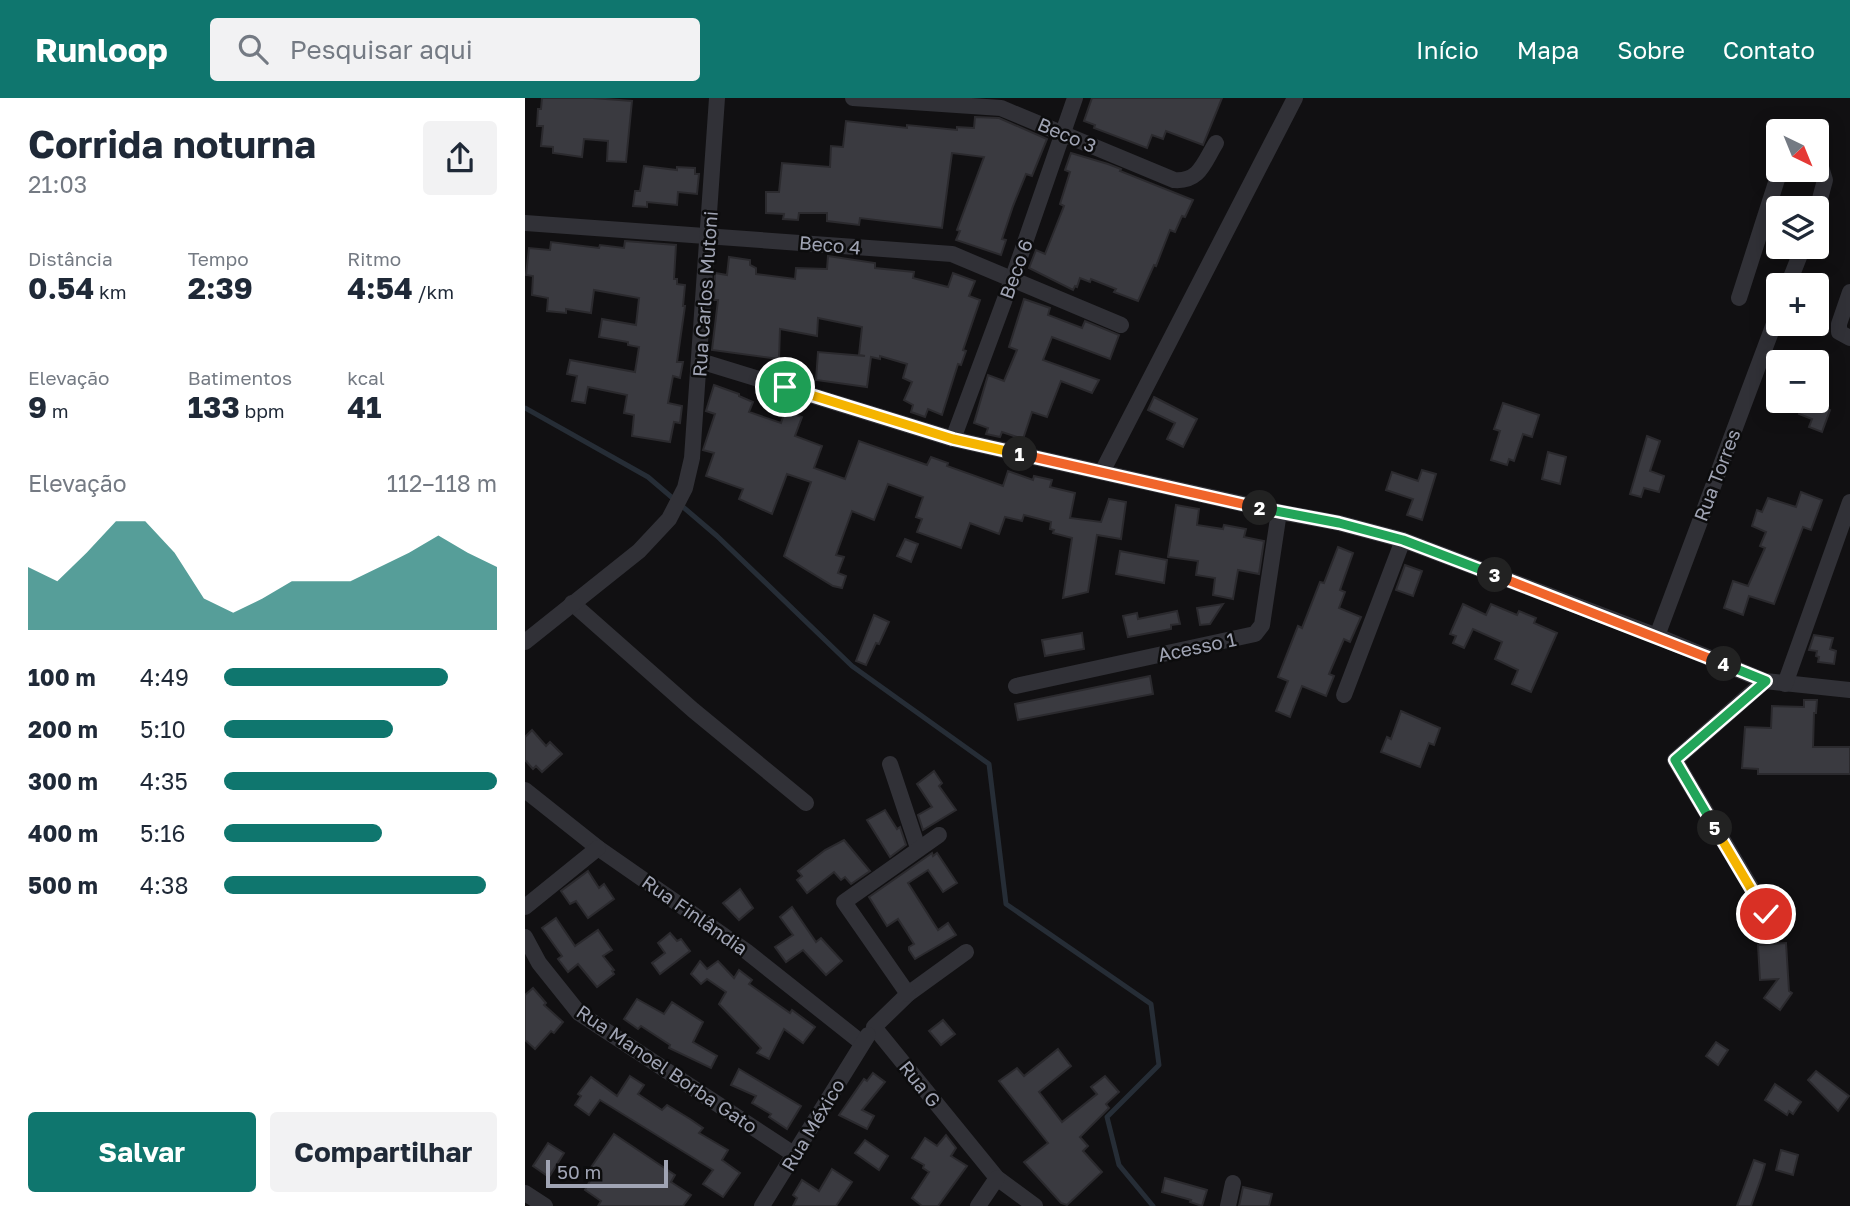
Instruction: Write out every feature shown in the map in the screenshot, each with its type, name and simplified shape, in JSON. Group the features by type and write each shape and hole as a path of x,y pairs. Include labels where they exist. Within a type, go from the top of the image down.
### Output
{"street":[{"name":"Rua Carlos Mutoni","path":"525,642 639,551 669,519 685,488 692,458 700,361 717,98"},
{"name":"Beco 3","path":"852,98 1001,108 1174,180 1185,181 1195,177 1216,143"},
{"name":"Beco 6","path":"953,439 1075,98"},
{"path":"1102,472 1295,98"},
{"path":"1739,298 1776,182"},
{"name":"Beco 4","path":"525,223 952,254 1121,325"},
{"path":"1850,292 1839,324 1839,332 1850,338"},
{"name":"Rua Torres","path":"1657,636 1769,336"},
{"path":"700,361 953,439 1339,523 1403,540 1657,636 1766,681 1850,690"},
{"path":"1785,684 1850,502"},
{"name":"Acesso 1","path":"1016,686 1255,634 1262,625 1279,512"},
{"path":"1344,695 1403,540"},
{"path":"572,603 693,710 806,803"},
{"path":"1766,681 1675,760 1766,914"},
{"path":"890,764 918,848"},
{"name":"Rua Finlândia","path":"525,790 599,848 747,951 862,1043"},
{"path":"908,994 844,902 939,835"},
{"path":"525,907 599,848"},
{"name":"Rua Manoel Borba Gato","path":"525,937 535,957 579,1013 795,1155"},
{"path":"874,1027 908,994 966,952"},
{"name":"Rua México","path":"762,1206 874,1027"},
{"name":"Rua G","path":"874,1027 997,1178 1035,1206"},
{"path":"978,1206 997,1178"},
{"path":"1228,1206 1233,1183"},
{"path":"525,1193 545,1206"}],"building":[{"path":"542,98 632,101 626,162 607,161 608,141 584,139 582,157 553,153 553,147 541,146 543,126 537,126"},
{"path":"1092,98 1222,98 1203,145 1166,131 1163,139 1152,135 1147,148 1094,128 1095,125 1084,121"},
{"path":"975,117 999,118 1047,139 1032,176 1026,174 1013,206 1002,239 1006,240 1001,255 956,240 960,231 957,230 984,157 952,153 942,228 860,218 859,225 827,221 827,213 799,213 798,220 783,219 784,214 766,213 766,192 779,192 782,163 830,167 831,146 843,147 846,121 957,130 957,127 974,128"},
{"path":"1071,153 1121,169 1120,171 1193,200 1175,232 1170,230 1138,301 1091,279 1090,282 1080,278 1073,290 1029,268 1036,250 1045,254 1064,206 1060,204 1070,172 1065,170"},
{"path":"644,166 677,170 677,167 695,168 695,174 699,174 697,194 678,192 677,205 647,202 647,207 633,206 635,191 640,191"},
{"path":"625,241 676,245 674,279 677,279 677,284 685,285 685,306 677,362 683,362 680,378 673,376 668,403 682,406 680,423 674,422 670,442 632,436 634,415 624,413 627,395 588,387 585,403 572,401 577,376 567,374 570,360 635,372 639,347 628,345 628,342 599,337 602,319 636,325 639,298 594,290 591,313 566,309 566,313 547,311 548,298 532,295 533,276 526,275 529,248 550,250 551,242 624,248"},
{"path":"828,256 875,263 875,268 914,272 913,278 948,287 953,273 975,281 969,296 980,300 963,350 966,351 961,365 958,364 942,415 928,409 925,417 911,412 913,405 904,400 912,382 903,378 907,364 880,356 880,359 871,357 867,387 816,380 818,352 865,356 859,355 862,327 818,318 817,336 780,329 779,359 712,350 718,300 714,300 715,273 727,275 729,257 750,260 750,265 756,268 756,274 795,279 796,268 827,269"},
{"path":"1024,299 1050,308 1048,315 1082,328 1085,321 1119,335 1110,359 1052,337 1043,360 1099,380 1092,393 1061,381 1047,417 1032,412 1023,439 1002,432 1000,437 986,434 988,428 974,423 988,375 1004,381 1017,350 1009,347"},
{"path":"714,385 753,402 749,412 781,423 785,411 802,417 795,436 822,446 814,468 845,479 859,441 927,465 931,457 948,463 947,466 1003,486 1008,471 1033,480 1034,476 1052,480 1050,487 1075,493 1070,518 1101,522 1109,499 1126,502 1121,539 1097,535 1088,592 1063,598 1072,538 1053,533 1054,530 1050,529 1051,522 1024,515 1022,521 1005,517 999,534 970,523 961,548 917,532 922,519 916,517 923,497 888,484 874,520 852,511 836,555 844,557 838,573 846,576 842,588 833,586 784,556 811,482 787,474 772,514 739,499 743,489 706,476 714,453 703,450 715,414 706,411"},
{"path":"1154,397 1197,419 1183,447 1167,439 1175,423 1148,410"},
{"path":"1503,403 1539,415 1532,437 1523,434 1514,461 1509,459 1507,465 1491,460 1500,431 1494,429"},
{"path":"1829,413 1822,432 1809,427 1812,419 1799,414"},
{"path":"1647,436 1660,441 1650,471 1664,476 1659,492 1644,488 1641,497 1630,494"},
{"path":"1548,452 1566,457 1560,484 1542,479"},
{"path":"1422,470 1436,474 1422,520 1407,515 1413,499 1386,490 1392,472 1418,481"},
{"path":"1801,492 1822,500 1811,530 1803,527 1774,604 1749,596 1743,615 1724,608 1733,581 1748,586 1765,548 1760,546 1766,532 1752,526 1757,510 1762,512 1768,498 1796,507"},
{"path":"1176,505 1199,509 1197,525 1223,529 1224,525 1246,529 1244,537 1264,541 1259,574 1238,570 1233,599 1213,595 1215,578 1196,575 1198,561 1168,557"},
{"path":"905,539 918,544 911,562 897,556"},
{"path":"1338,547 1353,553 1340,590 1345,592 1339,608 1361,617 1350,642 1344,639 1329,674 1334,676 1326,696 1302,686 1290,717 1276,711 1288,681 1278,677 1298,626 1302,628 1320,582 1324,583"},
{"path":"1120,551 1167,560 1164,583 1116,574"},
{"path":"1405,565 1422,571 1413,596 1396,590"},
{"path":"1223,604 1210,624 1200,625 1197,608"},
{"path":"1463,604 1486,615 1491,604 1517,615 1519,611 1536,618 1534,623 1557,633 1531,692 1512,684 1518,670 1495,659 1502,642 1473,629 1464,648 1453,643 1456,636 1450,634"},
{"path":"1177,611 1180,624 1171,625 1171,629 1128,637 1123,616 1137,613 1138,619"},
{"path":"874,615 889,622 866,665 856,661"},
{"path":"1082,633 1084,649 1045,656 1042,640"},
{"path":"1814,635 1833,638 1830,649 1836,651 1834,664 1818,662 1817,651 1809,650"},
{"path":"1150,676 1153,694 1018,720 1015,704"},
{"path":"1804,700 1817,700 1813,747 1850,747 1850,774 1758,774 1758,769 1742,768 1745,727 1771,728 1772,706 1804,707"},
{"path":"1401,711 1440,728 1434,745 1429,743 1420,767 1381,752 1387,737 1391,739"},
{"path":"532,730 546,746 550,742 562,754 542,772 536,766 533,769 525,760 525,737"},
{"path":"934,771 942,783 939,786 956,810 923,830 918,815 932,807 917,784"},
{"path":"885,810 897,829 900,827 906,845 890,857 867,820"},
{"path":"844,840 870,871 851,884 845,877 841,880 834,872 807,893 797,880 802,876 798,871 825,850"},
{"path":"932,853 933,856 937,853 957,883 943,892 928,870 908,883 938,930 948,923 956,935 915,959 909,950 914,944 898,919 887,926 869,897"},
{"path":"588,871 599,888 604,884 614,899 588,918 576,901 570,904 561,891"},
{"path":"740,889 753,908 739,920 723,903"},
{"path":"792,907 816,942 821,938 842,961 826,975 803,950 786,962 775,947 793,935 780,917"},
{"path":"556,918 575,946 598,930 612,950 603,956 614,974 597,987 578,964 568,972 558,959 562,956 542,928"},
{"path":"670,933 677,941 681,939 690,951 660,974 652,963 665,953 658,943"},
{"path":"1786,943 1789,991 1792,993 1780,1010 1764,998 1778,979 1760,980 1758,945"},
{"path":"700,961 707,969 718,961 734,978 739,970 752,980 749,984 815,1027 803,1043 784,1029 769,1059 757,1053 761,1048 719,1004 726,992 707,979 701,984 691,974"},
{"path":"533,988 546,1003 544,1005 563,1022 535,1049 525,1040 525,995"},
{"path":"637,999 664,1014 672,1002 703,1022 693,1042 717,1056 711,1068 669,1048 670,1045 641,1026 638,1029 624,1019"},
{"path":"943,1020 955,1034 941,1045 929,1031"},
{"path":"1716,1042 1728,1050 1718,1065 1706,1056"},
{"path":"1058,1049 1071,1066 1039,1092 1062,1122 1097,1094 1091,1087 1105,1076 1119,1092 1106,1104 1109,1108 1080,1137 1088,1146 1083,1151 1102,1172 1067,1205 1061,1203 1024,1162 1048,1143 999,1081 1017,1068 1024,1076"},
{"path":"739,1069 801,1106 787,1129 769,1117 771,1114 752,1103 756,1096 731,1085"},
{"path":"1816,1071 1849,1096 1838,1111 1808,1080"},
{"path":"873,1073 885,1082 862,1110 874,1116 867,1129 839,1115 864,1079 867,1081"},
{"path":"630,1076 644,1085 638,1094 662,1110 667,1105 690,1119 703,1128 699,1133 728,1150 722,1160 740,1173 723,1197 703,1184 713,1170 600,1100 589,1115 575,1105 581,1096 578,1094 591,1077 617,1096"},
{"path":"1775,1084 1801,1102 1793,1114 1789,1111 1787,1115 1765,1100"},
{"path":"614,1134 675,1175 671,1182 691,1195 683,1206 598,1206 601,1201 585,1190 591,1179 585,1176"},
{"path":"946,1135 956,1148 951,1156 967,1166 938,1206 922,1206 912,1198 929,1172 923,1168 924,1165 912,1158 925,1138 937,1146"},
{"path":"865,1140 888,1156 879,1170 855,1153"},
{"path":"548,1143 564,1153 549,1177 533,1166"},
{"path":"1781,1150 1798,1155 1793,1175 1776,1170"},
{"path":"1754,1160 1765,1164 1751,1206 1737,1206"},
{"path":"832,1169 852,1182 836,1206 793,1206 797,1198 793,1195 802,1180 819,1191"},
{"path":"1165,1178 1207,1190 1202,1206 1162,1192"},
{"path":"1243,1187 1272,1194 1269,1206 1239,1206"}],"waterway":[{"path":"525,408 648,477 717,536 852,666 989,764 1006,904 1151,1004 1159,1065 1107,1117 1119,1165 1153,1206"}],"route":[{"path":"785,387 953,439 1339,523 1403,540 1657,636 1766,681 1675,760 1766,914"}]}
